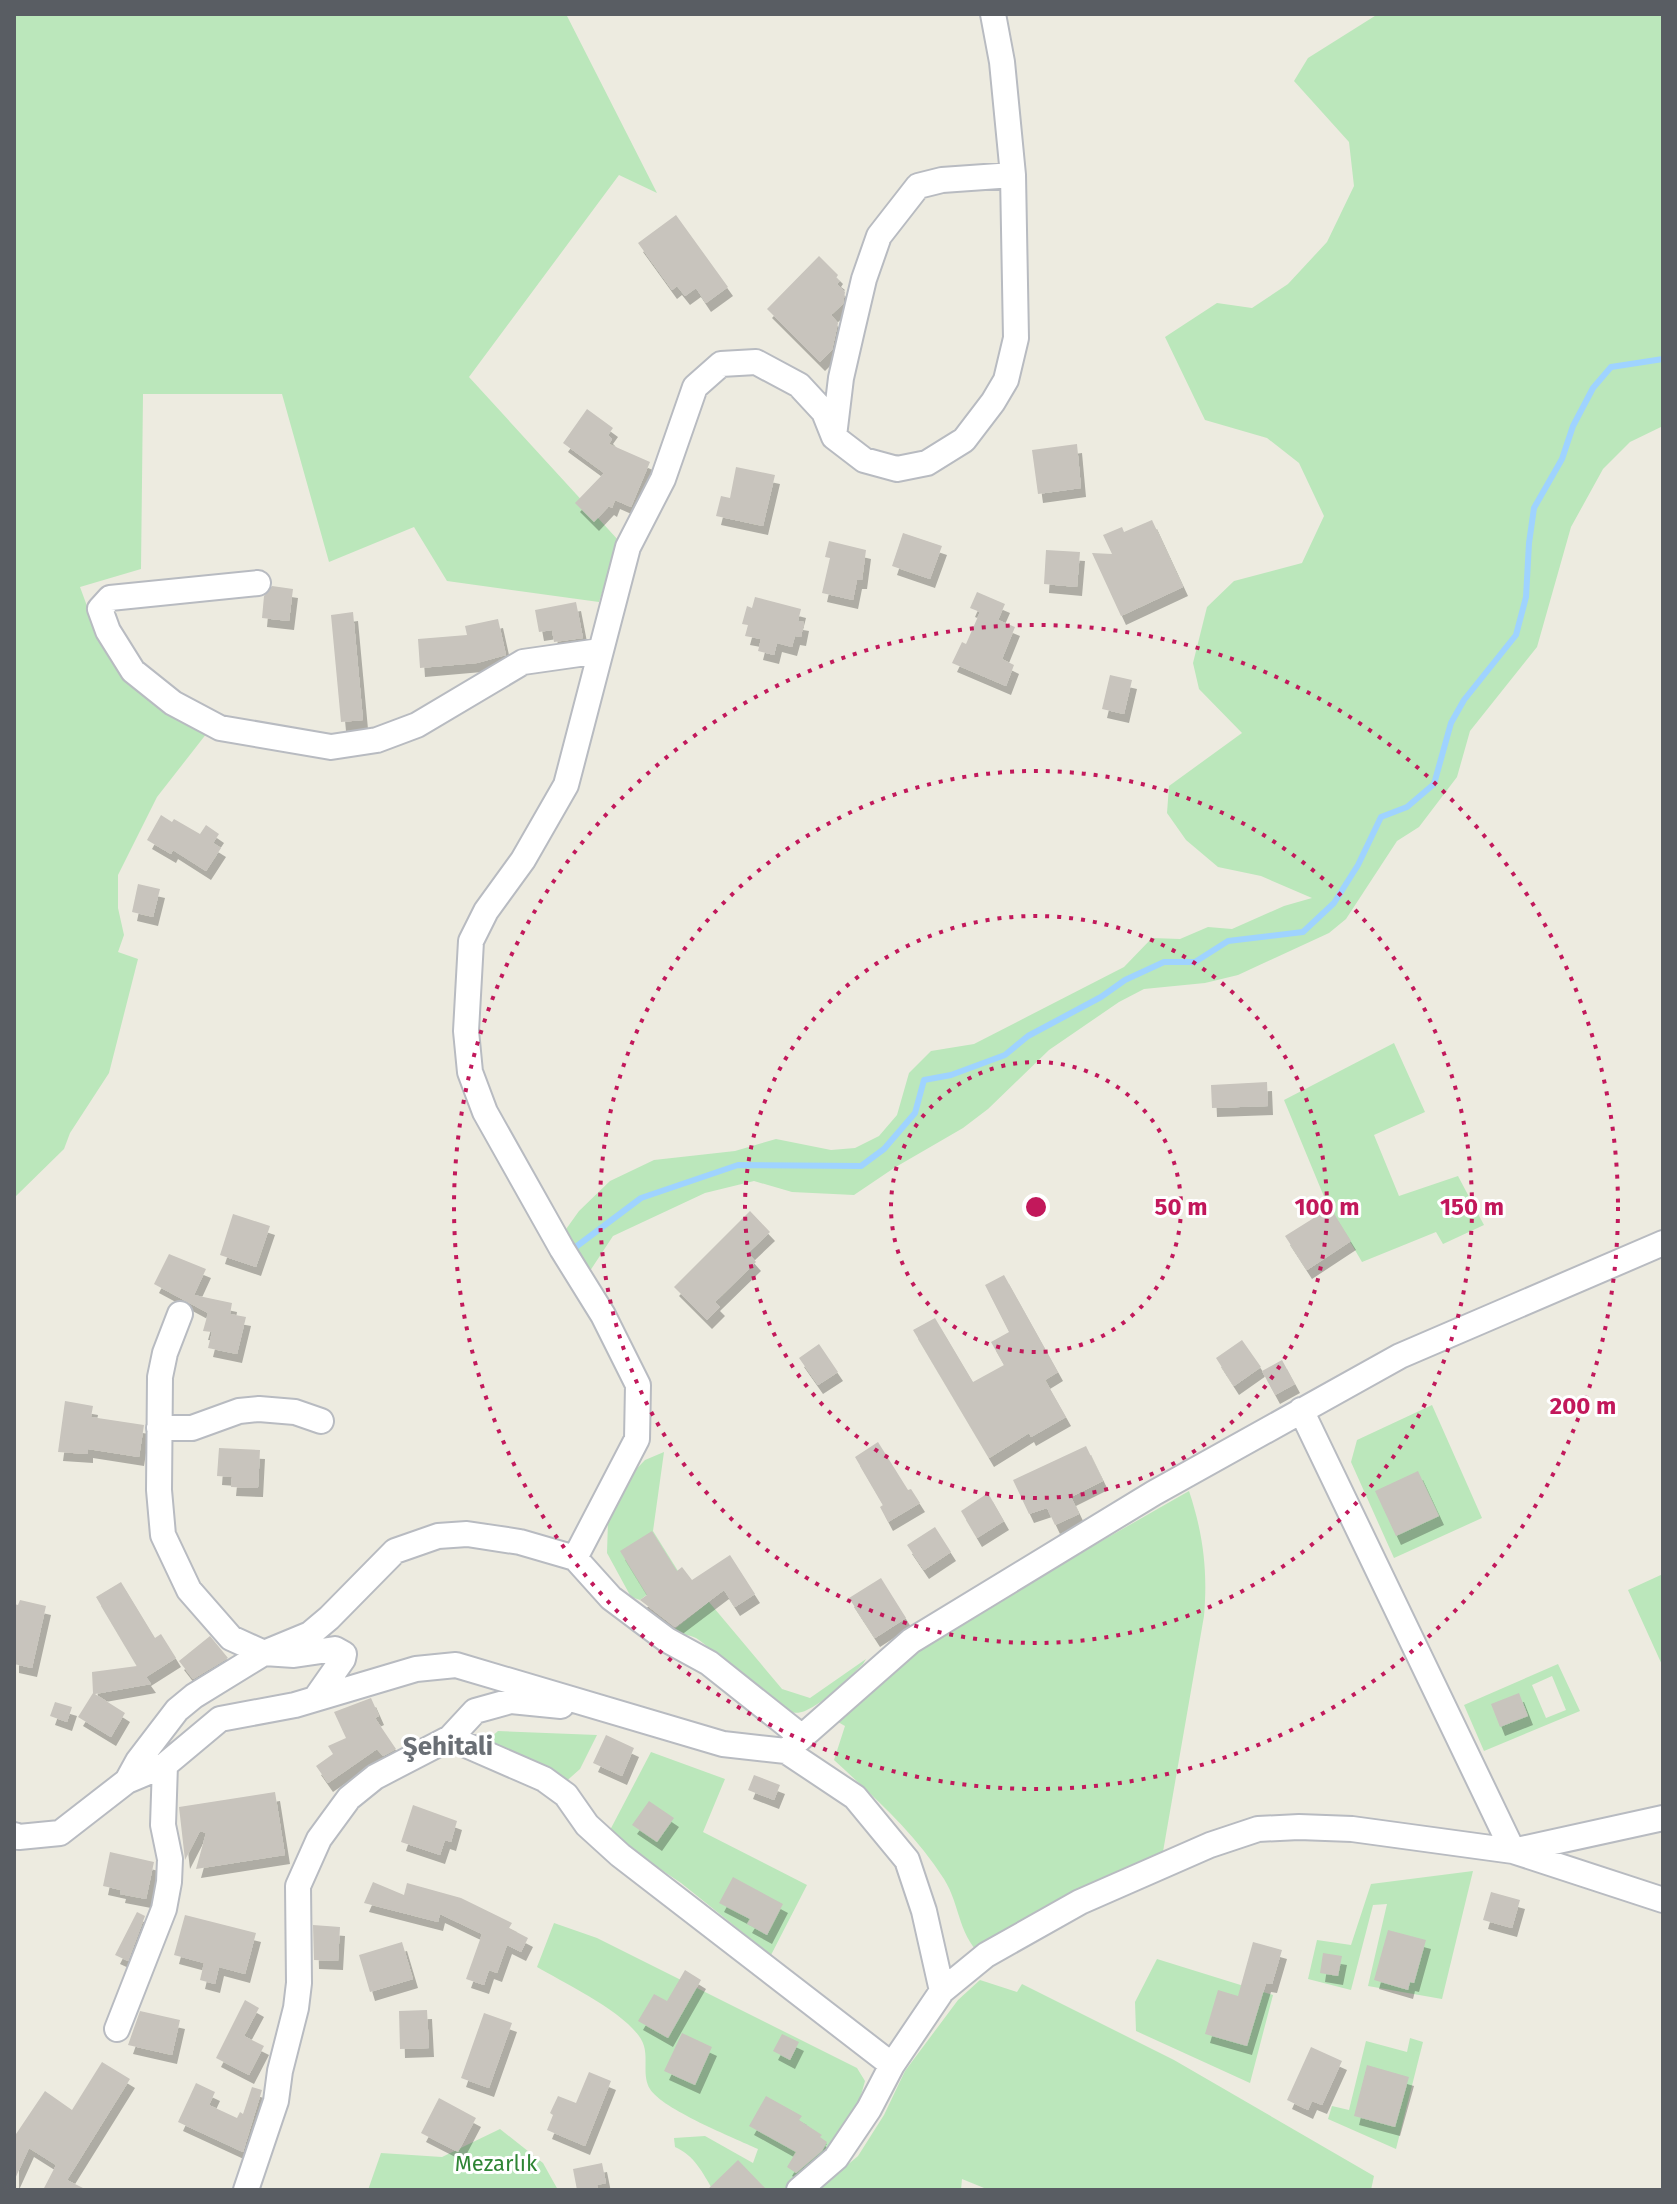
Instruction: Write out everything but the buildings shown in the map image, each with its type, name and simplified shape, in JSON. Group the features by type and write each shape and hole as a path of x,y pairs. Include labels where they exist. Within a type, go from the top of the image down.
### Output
{"street":[{"path":"575,1558 637,1439 638,1385 603,1315 485,1112 470,1072 466,1031 471,941 486,911 523,860 566,785 628,547 663,479 695,387 721,364 756,362 799,385 824,412 834,437 864,460 897,469 927,463 964,440 1006,380 1016,338 1013,175 1002,62 993,14"},
{"path":"834,437 846,354 864,279 879,236 918,186 942,180 1013,175"},
{"path":"258,583 110,598 100,609 108,631 133,671 173,703 220,728 331,747 377,740 417,725 523,662 600,651"},
{"path":"14,1835 60,1833 127,1781 165,1765 220,1719 315,1699 416,1669 456,1665 723,1744 794,1744 911,1641 1154,1493 1400,1356 1663,1243"},
{"path":"180,1314 165,1353 160,1377 160,1505 163,1535 189,1590 231,1638 264,1653 294,1655 335,1649 344,1654 315,1699"},
{"path":"159,1428 192,1428 239,1411 259,1409 295,1412 321,1421"},
{"path":"1301,1410 1513,1851"},
{"path":"127,1781 138,1761 177,1710 264,1653 310,1634 395,1551 438,1536 467,1534 520,1542 575,1558 611,1598 667,1640 709,1663 855,1797 907,1860 924,1911 942,1991"},
{"path":"246,2190 276,2101 296,2008 299,1983 298,1886 319,1839 349,1798 375,1777 450,1738 475,1711 511,1701 615,1711"},
{"path":"450,1738 544,1779 566,1795 587,1825 620,1855 892,2065"},
{"path":"117,2029 159,1922 169,1882 170,1859 163,1825 165,1765"},
{"path":"1513,1851 1663,1818"},
{"path":"799,2190 836,2158 869,2109 892,2065 942,1991 986,1955 1080,1902 1210,1845 1258,1829 1352,1829 1513,1851 1663,1900"}],"green space":[{"path":"14,14 566,14 657,193 619,175 469,377 619,541 599,602 447,581 414,527 329,562 282,394 143,394 141,569 80,587 101,644 207,733 157,797 118,875 118,908 124,935 118,952 138,959 109,1073 70,1133 64,1149 14,1198"},
{"path":"1378,14 1663,14 1663,426 1630,442 1603,469 1571,527 1537,647 1470,731 1457,777 1419,827 1397,841 1346,919 1329,933 1238,975 1205,983 1144,989 1119,1002 1049,1050 988,1109 963,1128 854,1195 792,1192 754,1181 705,1193 613,1236 586,1277 564,1232 579,1211 610,1181 654,1160 735,1151 776,1139 831,1150 855,1148 879,1136 897,1115 909,1073 931,1051 974,1044 1124,967 1152,938 1180,939 1208,927 1232,929 1284,906 1312,898 1261,876 1218,867 1186,840 1167,813 1169,786 1242,733 1199,689 1193,663 1207,607 1234,581 1302,563 1324,516 1299,463 1267,438 1205,420 1165,337 1217,303 1252,308 1288,284 1327,242 1354,186 1349,142 1294,81 1308,58"},
{"path":"1394,1043 1425,1112 1374,1135 1399,1196 1458,1176 1484,1225 1443,1244 1436,1232 1362,1262 1325,1199 1284,1100"},
{"path":"1432,1405 1482,1518 1394,1558 1351,1462 1357,1440"},
{"path":"664,1452 653,1531 678,1571 640,1600 631,1597 607,1553 608,1521 620,1486 645,1460"},
{"path":"1189,1491 1203,1552 1204,1616 1160,1869 986,1959 970,1942 950,1889 920,1846 834,1760 845,1726 838,1722 880,1680 928,1644"},
{"path":"1663,1574 1663,1667 1628,1590"},
{"path":"709,1602 782,1689 810,1698 866,1659 836,1690 813,1707 792,1712 777,1707 762,1698 696,1638 672,1631"},
{"path":"1558,1664 1580,1711 1484,1751 1464,1705","holes":["1552,1676 1566,1710 1546,1718 1532,1685"]},
{"path":"498,1731 597,1735 580,1769 562,1785 490,1747 490,1738"},
{"path":"651,1752 725,1779 703,1832 807,1885 771,1955 681,1883 608,1834"},
{"path":"1473,1871 1442,1999 1368,1986 1387,1904 1373,1905 1351,1990 1308,1979 1317,1940 1351,1945 1371,1884"},
{"path":"554,1923 597,1938 857,2068 865,2081 844,2130 823,2155 783,2190 713,2190 693,2160 675,2147 674,2138 705,2136 753,2163 758,2149 700,2122 657,2097 648,2084 644,2046 628,2024 614,2012 537,1967"},
{"path":"1157,1959 1273,1995 1250,2083 1136,2031 1135,2002"},
{"path":"980,1980 1017,1992 1022,1984 1174,2060 1374,2176 1371,2190 989,2190 962,2179 961,2190 818,2190 858,2156 884,2115 905,2071 958,2000"},
{"path":"1410,2038 1423,2042 1396,2149 1328,2119 1332,2106 1349,2110 1366,2041 1407,2052"},
{"name":"Mezarlık","path":"500,2129 543,2163 558,2190 368,2190 381,2153 442,2157"}],"waterway":[{"path":"573,1249 641,1198 738,1165 861,1166 884,1149 915,1113 924,1080 951,1075 1005,1055 1028,1036 1101,997 1125,980 1164,962 1195,962 1228,941 1303,932 1334,903 1358,865 1381,817 1407,807 1434,784 1451,723 1464,700 1516,635 1526,597 1534,508 1562,459 1573,426 1593,388 1611,367 1663,359"}],"district":[{"name":"Şehitali","path":"448,1746"}]}
